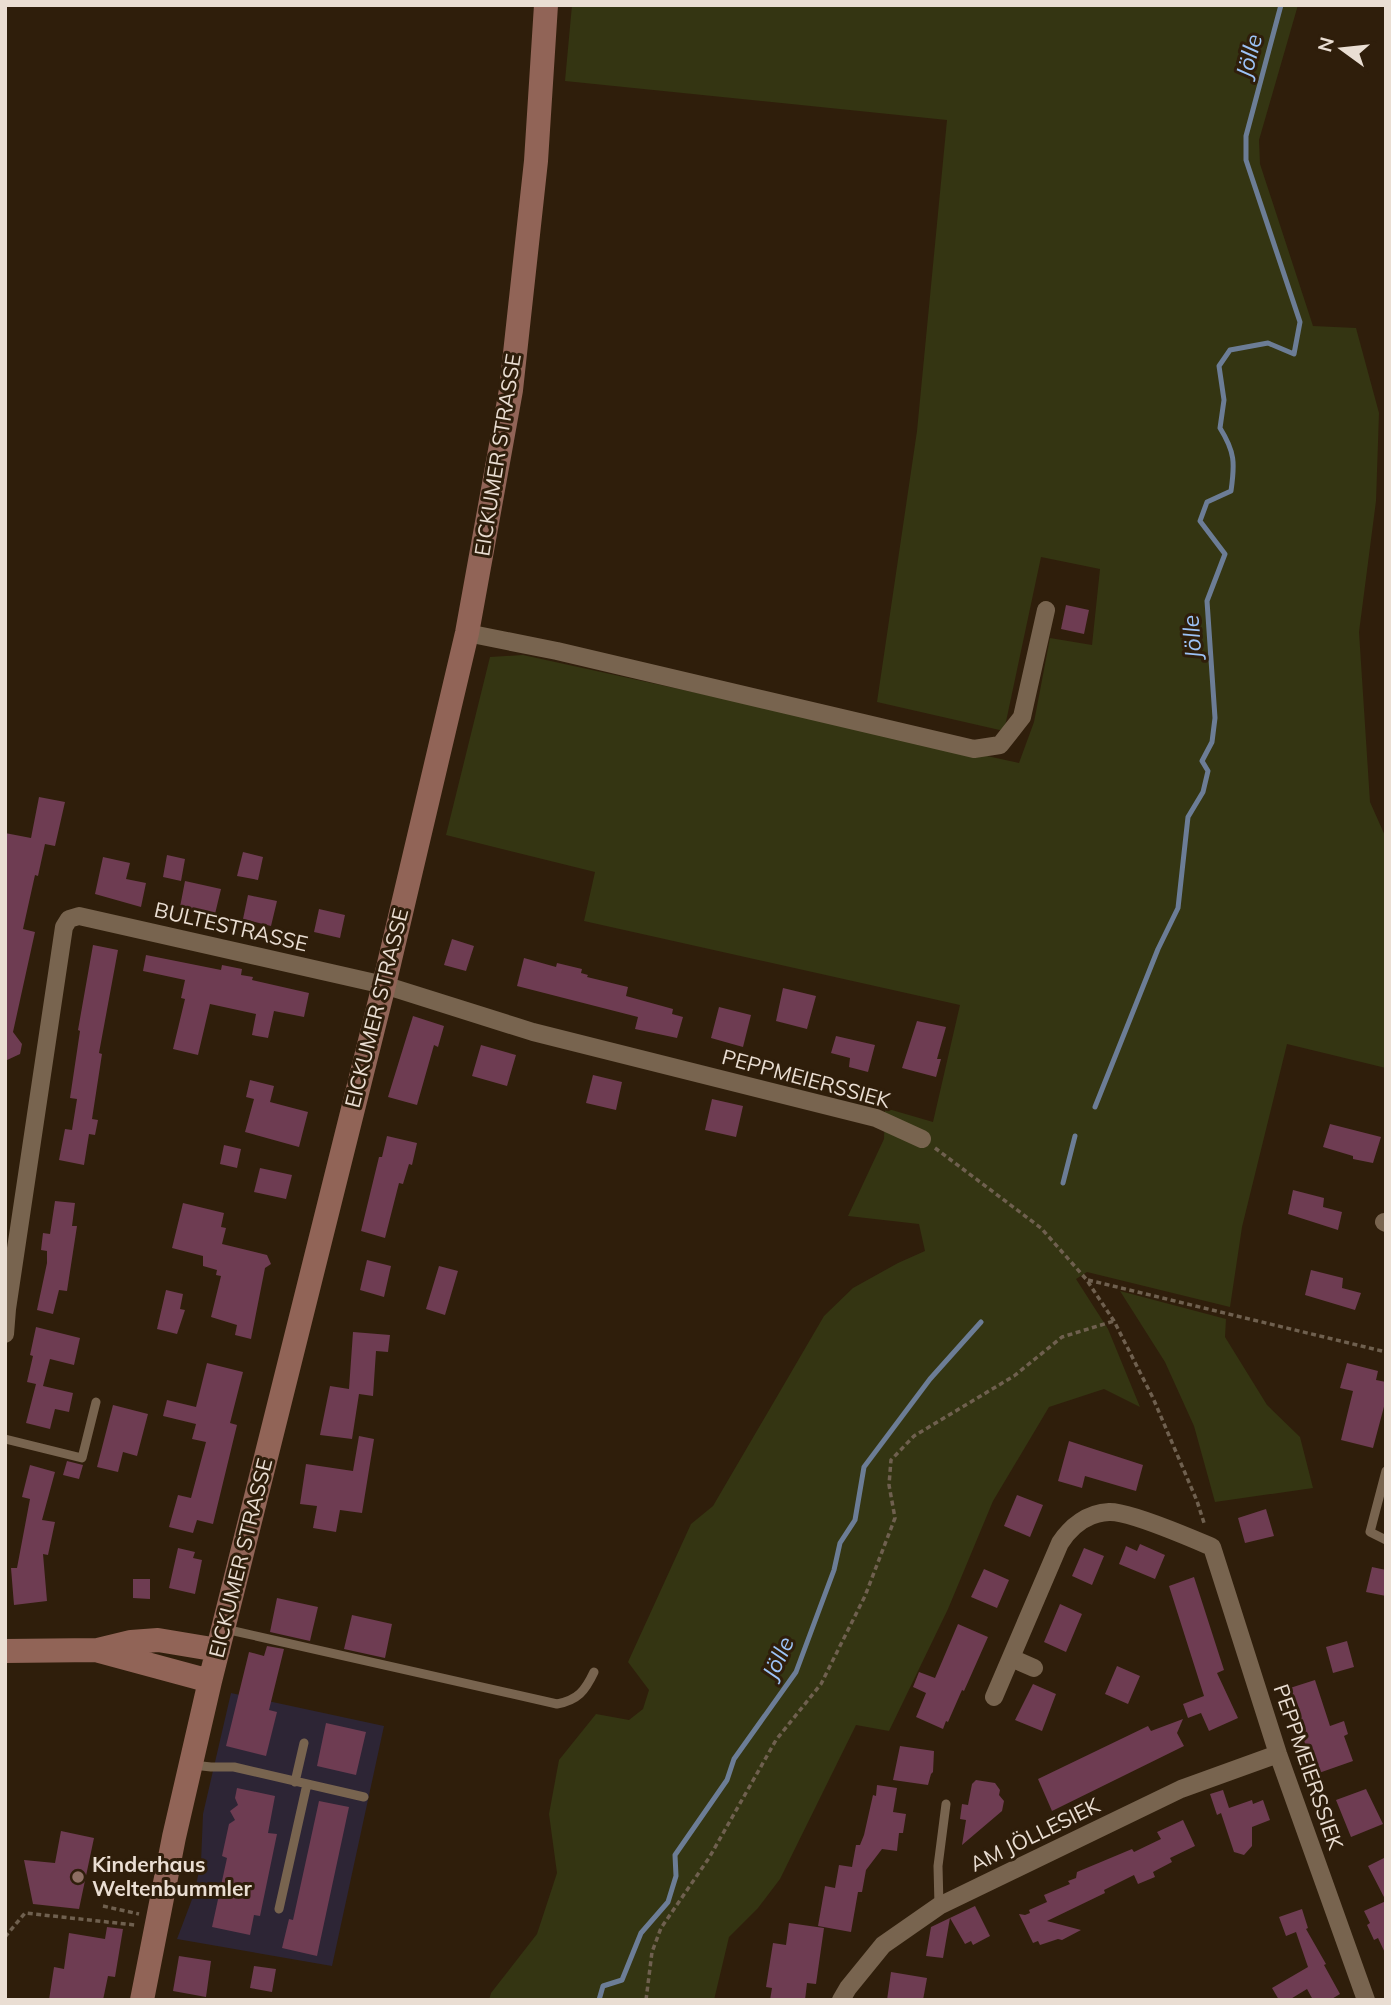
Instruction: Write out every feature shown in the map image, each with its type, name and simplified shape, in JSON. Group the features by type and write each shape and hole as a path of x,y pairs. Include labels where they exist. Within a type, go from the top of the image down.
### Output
{"main road":[{"name":"EICKUMER STRASSE","path":"142,2000 156,1923 210,1681 384,985 467,634 511,390 536,160 546,5"},
{"path":"5,1651 98,1650 131,1642 220,1639"},
{"path":"98,1650 210,1681"}],"street":[{"path":"467,634 557,651 974,749 1000,745 1022,717 1046,610"},
{"name":"BULTESTRASSE","path":"5,1334 64,927 69,919 79,916 384,985"},
{"name":"PEPPMEIERSSIEK","path":"384,985 533,1032 876,1118 922,1139"},
{"path":"994,1697 1060,1543 1077,1524 1111,1512 1177,1532 1212,1547"},
{"name":"PEPPMEIERSSIEK","path":"1212,1547 1278,1754 1366,2000"},
{"path":"1010,1658 1034,1668"},
{"name":"AM JÖLLESIEK","path":"841,2000 883,1945 939,1906 1181,1789 1278,1754"}],"lane":[{"path":"5,1439 82,1458 96,1402"},
{"path":"1386,1471 1370,1532 1386,1540"},
{"path":"220,1639 557,1704 570,1702 584,1693 594,1672"},
{"path":"295,1782 304,1743"},
{"path":"191,1764 211,1768 234,1767 364,1797"},
{"path":"279,1909 307,1784"},
{"path":"939,1906 938,1866 946,1804"}],"path":[{"path":"922,1139 1041,1228 1086,1279 1114,1321 1158,1410 1197,1501 1212,1547"},
{"path":"1086,1279 1386,1352"},
{"path":"646,2000 652,1952 661,1928 709,1858 775,1740 821,1684 865,1596 895,1518 889,1485 891,1460 914,1436 1014,1377 1062,1336 1114,1321"},
{"path":"103,1906 156,1923"},
{"path":"5,1937 24,1913 156,1923"}],"shaded area":[{"path":"572,5 1298,5 1259,140 1260,164 1313,326 1356,328 1379,413 1376,501 1359,632 1370,802 1386,838 1386,1068 1287,1044 1242,1227 1230,1307 1087,1272 1076,1279 1108,1329 1140,1407 1104,1389 1049,1407 993,1501 948,1609 889,1731 856,1725 780,1879 758,1908 729,1937 714,2000 489,2000 491,1993 537,1934 557,1873 549,1814 559,1760 596,1714 629,1720 643,1709 649,1690 628,1662 691,1524 713,1506 824,1316 853,1288 925,1251 919,1224 848,1216 884,1139 885,1108 933,1122 960,1005 584,921 595,872 446,835 490,657 523,655 1019,763 1034,722 1050,638 1092,645 1100,569 1041,557 1004,731 877,702 917,431 947,120 565,81"},
{"path":"1120,1291 1226,1319 1225,1337 1267,1405 1300,1437 1313,1488 1215,1502 1194,1426 1165,1362"},
{"path":"231,1693 384,1726 332,1966 177,1939 194,1894 201,1862 203,1814"}],"building":[{"path":"1066,605 1089,610 1084,634 1061,629"},
{"path":"39,797 65,802 55,846 45,844 23,929 35,932 13,1032 22,1044 20,1054 5,1061 5,833 31,838"},
{"path":"243,852 263,857 258,880 237,876"},
{"path":"167,855 185,859 181,881 163,877"},
{"path":"103,857 130,863 126,879 146,883 141,907 95,894"},
{"path":"185,881 221,889 215,914 180,907"},
{"path":"248,895 277,901 271,926 243,919"},
{"path":"319,909 345,915 340,938 314,932"},
{"path":"452,939 474,946 466,971 444,965"},
{"path":"93,945 118,950 99,1053 102,1054 92,1119 98,1120 95,1135 89,1134 84,1165 59,1160 65,1129 72,1130 77,1099 70,1098 80,1031 78,1030"},
{"path":"146,955 221,970 222,965 242,969 241,975 253,977 252,980 309,993 304,1017 274,1011 268,1038 252,1035 256,1014 210,1004 198,1055 173,1049 185,999 181,998 185,980 143,971"},
{"path":"524,958 556,967 557,963 582,969 581,973 588,975 587,977 628,987 626,996 673,1009 672,1014 683,1017 677,1038 635,1029 638,1017 517,986"},
{"path":"783,988 816,996 807,1029 776,1021"},
{"path":"719,1007 751,1015 743,1047 711,1038"},
{"path":"413,1016 444,1026 438,1047 434,1045 417,1105 388,1097"},
{"path":"917,1021 946,1027 937,1059 941,1059 936,1077 902,1068"},
{"path":"836,1036 875,1045 868,1072 849,1067 850,1058 831,1053"},
{"path":"481,1045 516,1055 507,1086 472,1076"},
{"path":"593,1075 622,1082 616,1110 586,1103"},
{"path":"250,1080 274,1086 270,1102 308,1112 299,1147 245,1132 254,1099 246,1097"},
{"path":"712,1099 743,1106 736,1137 705,1130"},
{"path":"1330,1124 1381,1137 1373,1163 1353,1159 1353,1156 1323,1147"},
{"path":"387,1136 417,1143 412,1165 409,1164 403,1184 399,1183 385,1238 361,1231 379,1157 382,1157"},
{"path":"224,1145 241,1149 237,1168 220,1164"},
{"path":"260,1168 292,1175 286,1199 254,1192"},
{"path":"1293,1190 1324,1198 1323,1207 1342,1212 1338,1230 1288,1214"},
{"path":"55,1201 75,1203 72,1226 77,1226 67,1291 59,1290 53,1314 37,1310 47,1263 47,1251 41,1250 43,1233 50,1234"},
{"path":"183,1203 224,1213 221,1227 226,1228 222,1244 267,1255 271,1264 265,1268 251,1339 235,1335 237,1325 211,1317 221,1276 216,1275 217,1270 203,1266 203,1256 172,1248"},
{"path":"367,1260 391,1266 384,1297 360,1290"},
{"path":"439,1266 458,1271 445,1315 426,1309"},
{"path":"1311,1270 1343,1278 1342,1288 1361,1293 1355,1310 1305,1295"},
{"path":"166,1290 183,1294 180,1309 185,1310 177,1334 157,1329"},
{"path":"36,1327 80,1338 74,1365 50,1359 43,1386 73,1393 69,1412 55,1409 50,1429 26,1423 36,1384 27,1382"},
{"path":"353,1332 390,1335 388,1352 376,1351 373,1396 359,1394 352,1439 320,1435 330,1386 349,1389"},
{"path":"207,1363 243,1372 230,1423 237,1425 213,1524 197,1520 193,1533 169,1527 178,1495 191,1498 206,1442 192,1439 196,1424 163,1416 167,1400 196,1407"},
{"path":"1347,1363 1378,1371 1376,1380 1386,1382 1386,1399 1373,1448 1341,1440 1353,1391 1340,1388"},
{"path":"113,1405 148,1414 137,1456 123,1452 118,1472 97,1467"},
{"path":"359,1436 374,1439 362,1513 340,1510 336,1532 313,1528 317,1506 300,1504 306,1464 353,1471"},
{"path":"1069,1441 1143,1465 1136,1491 1085,1476 1082,1488 1058,1481"},
{"path":"67,1461 83,1465 79,1479 63,1475"},
{"path":"30,1465 55,1472 42,1520 55,1522 48,1555 43,1554 47,1601 14,1605 11,1568 17,1568 30,1499 22,1497"},
{"path":"1017,1495 1043,1505 1030,1537 1004,1526"},
{"path":"1266,1509 1274,1536 1245,1543 1238,1518"},
{"path":"1140,1544 1165,1555 1155,1579 1119,1564 1126,1546 1137,1551"},
{"path":"178,1548 195,1552 193,1558 202,1560 195,1594 169,1588"},
{"path":"1084,1548 1104,1556 1092,1585 1072,1576"},
{"path":"1372,1567 1386,1570 1386,1596 1366,1592"},
{"path":"984,1569 1009,1580 997,1608 971,1597"},
{"path":"1194,1577 1224,1670 1217,1673 1238,1718 1209,1731 1201,1713 1188,1718 1183,1704 1204,1696 1169,1586"},
{"path":"133,1579 150,1579 150,1599 133,1598"},
{"path":"277,1598 318,1607 310,1641 270,1632"},
{"path":"1060,1604 1082,1614 1066,1652 1044,1642"},
{"path":"352,1615 392,1624 385,1658 344,1649"},
{"path":"958,1624 988,1637 964,1691 962,1690 943,1729 916,1717 926,1693 913,1687 919,1672 935,1678"},
{"path":"1347,1641 1354,1667 1333,1673 1326,1647"},
{"path":"267,1646 284,1649 269,1710 277,1712 266,1756 226,1746 249,1652 264,1656"},
{"path":"1117,1666 1140,1676 1128,1704 1105,1694"},
{"path":"1315,1680 1330,1726 1344,1721 1348,1734 1344,1736 1353,1761 1316,1774 1302,1735 1290,1688"},
{"path":"1033,1684 1056,1694 1042,1731 1015,1720"},
{"path":"1183,1719 1177,1733 1184,1746 1052,1811 1038,1779 1148,1726 1151,1731"},
{"path":"326,1723 366,1732 356,1775 317,1766"},
{"path":"900,1746 934,1751 933,1772 928,1785 893,1780"},
{"path":"976,1780 995,1783 1004,1801 1002,1811 962,1845 966,1820 960,1819 962,1804 968,1805 972,1784"},
{"path":"877,1785 897,1788 893,1812 906,1814 903,1833 899,1833 897,1851 882,1849 866,1870 862,1892 858,1892 851,1932 818,1926 825,1886 835,1888 839,1865 852,1867 856,1845 860,1845 864,1835"},
{"path":"237,1788 275,1796 268,1833 277,1834 260,1916 254,1915 250,1935 212,1927 227,1858 222,1856 229,1824 235,1820 230,1811 238,1805 235,1798"},
{"path":"1366,1789 1383,1824 1351,1837 1336,1800"},
{"path":"1223,1790 1229,1808 1252,1800 1253,1804 1263,1800 1270,1820 1252,1827 1252,1846 1244,1855 1234,1852 1221,1813 1217,1815 1210,1794"},
{"path":"319,1801 349,1807 317,1956 282,1948 289,1919 293,1920"},
{"path":"1183,1820 1195,1846 1170,1858 1172,1862 1153,1872 1155,1877 1138,1884 1134,1875 1104,1890 1105,1893 1047,1921 1081,1930 1062,1940 1040,1945 1038,1941 1033,1943 1019,1914 1030,1913 1029,1910 1047,1902 1044,1895 1070,1884 1068,1881 1076,1878 1077,1872 1132,1849 1134,1852 1161,1839 1157,1832"},
{"path":"61,1831 94,1838 79,1909 33,1904 24,1860 55,1863"},
{"path":"1386,1857 1386,1901 1368,1866"},
{"path":"1386,1901 1386,1955 1378,1938 1374,1940 1364,1911"},
{"path":"975,1906 990,1936 973,1945 971,1941 965,1944 950,1918 943,1958 926,1956 931,1927"},
{"path":"1302,1909 1308,1928 1306,1929 1340,1994 1330,2000 1313,2000 1307,1989 1289,2000 1279,2000 1272,1988 1308,1967 1296,1932 1286,1936 1279,1917"},
{"path":"789,1923 824,1928 816,1984 807,1983 805,2000 770,2000 772,1988 766,1987 773,1943 786,1945"},
{"path":"107,1927 123,1929 115,1977 108,1976 103,2000 49,2000 54,1967 64,1969 69,1933 105,1939"},
{"path":"179,1956 211,1961 206,1997 173,1991"},
{"path":"254,1966 276,1969 272,1992 250,1988"},
{"path":"891,1972 927,1978 923,2000 887,2000"}],"waterway":[{"name":"Jölle","path":"1095,1107 1158,949 1178,908 1188,817 1203,792 1208,771 1202,761 1212,742 1215,718 1207,601 1225,554 1200,521 1207,502 1231,491 1233,473 1229,444 1220,428 1224,400 1219,366 1230,350 1268,343 1294,354 1300,322 1246,160 1246,136 1281,5"},
{"name":"Jölle","path":"1063,1183 1075,1136"},
{"name":"Jölle","path":"599,2000 603,1986 622,1980 641,1933 668,1902 676,1876 675,1855 727,1780 734,1759 796,1672 834,1570 840,1543 855,1520 864,1467 930,1379 981,1322"}],"place":[{"name":"Kinderhaus Weltenbummler","path":"78,1877"}]}
